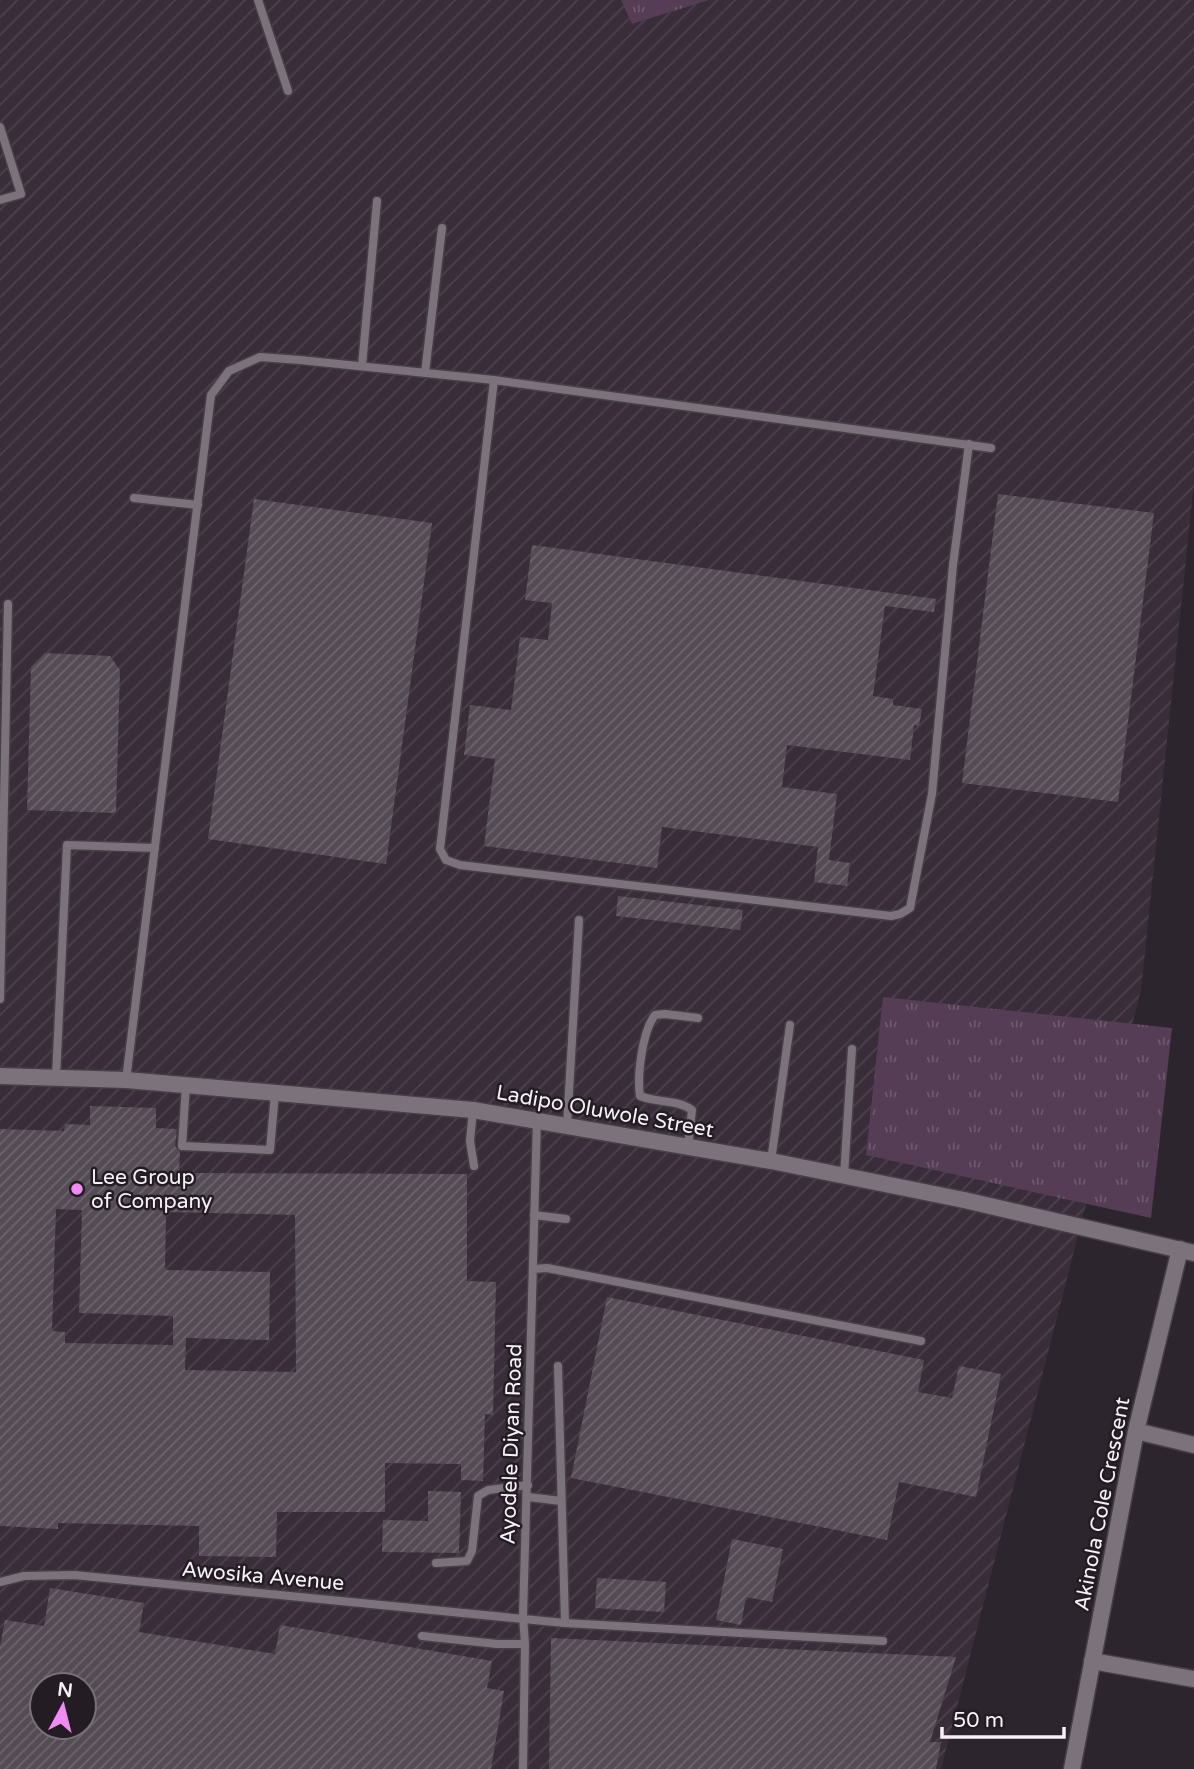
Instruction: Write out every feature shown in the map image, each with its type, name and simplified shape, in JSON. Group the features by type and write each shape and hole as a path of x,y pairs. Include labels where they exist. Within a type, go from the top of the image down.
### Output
{"street":[{"name":"Ladipo Oluwole Street","path":"0,1076 126,1080 473,1110 771,1161 964,1200 1190,1252"},
{"name":"Akinola Cole Crescent","path":"1072,1769 1136,1431 1190,1252"},
{"path":"1136,1431 1194,1445"},
{"path":"1092,1661 1194,1679"}],"lane":[{"path":"258,0 288,91"},
{"path":"0,127 21,194 0,200"},
{"path":"362,366 377,201"},
{"path":"425,373 442,228"},
{"path":"126,1080 211,395 229,371 260,357 362,366 494,380 991,448"},
{"path":"494,380 440,849 446,860 460,865 891,916 900,915 910,908 932,794 953,565 969,444"},
{"path":"134,498 198,505"},
{"path":"0,999 8,604"},
{"path":"56,1077 67,845 155,848"},
{"path":"567,1126 579,920"},
{"path":"688,1147 692,1110 683,1104 652,1101 640,1096 638,1082 649,1023 655,1015 698,1018"},
{"path":"771,1161 790,1026"},
{"path":"844,1176 852,1049"},
{"path":"186,1085 182,1146 270,1150 275,1093"},
{"path":"473,1110 470,1141 474,1166"},
{"name":"Ayodele Diyan Road","path":"523,1769 523,1617 537,1121"},
{"path":"534,1215 566,1219"},
{"path":"533,1269 547,1268 921,1341"},
{"path":"558,1366 565,1623"},
{"path":"436,1563 467,1561 472,1551 478,1496 488,1490 528,1485"},
{"path":"528,1497 561,1501"},
{"name":"Awosika Avenue","path":"0,1582 24,1576 74,1575 565,1623 883,1642"},
{"path":"422,1636 497,1644 525,1644"}],"shaded area":[{"path":"0,0 621,0 632,24 709,0 1194,0 1194,482 1141,990 941,1769 0,1769"}],"green space":[{"path":"621,0 709,0 632,24"},
{"path":"883,997 1172,1028 1151,1218 866,1155"}],"building":[{"path":"998,494 1154,513 1118,802 962,783"},
{"path":"254,499 432,523 386,864 208,839"},
{"path":"532,545 936,599 934,612 885,606 873,696 893,699 893,705 922,709 919,726 914,725 910,760 787,745 782,787 837,794 829,860 850,863 847,886 814,882 818,847 662,827 657,868 484,846 495,759 464,755 470,705 511,710 520,637 548,640 552,603 525,600"},
{"path":"45,653 110,656 120,670 116,813 27,810 31,667"},
{"path":"618,896 743,910 740,930 616,916"},
{"path":"90,1106 156,1108 156,1128 177,1129 175,1146 180,1152 179,1173 467,1174 467,1281 496,1282 493,1415 485,1414 483,1481 461,1480 461,1464 385,1463 385,1512 277,1512 276,1557 199,1556 199,1526 58,1523 58,1529 0,1526 0,1129 64,1131 65,1124 90,1125","holes":["56,1209 82,1210 79,1313 173,1316 173,1345 65,1343 65,1332 52,1331","166,1212 295,1215 296,1372 185,1370 186,1338 269,1340 270,1272 165,1270"]},
{"path":"607,1297 924,1360 918,1392 952,1398 959,1366 1001,1374 976,1497 899,1482 887,1540 571,1478"},
{"path":"428,1491 461,1492 459,1553 382,1552 383,1520 428,1521"},
{"path":"732,1539 783,1549 772,1602 746,1597 741,1625 716,1620"},
{"path":"597,1578 666,1582 664,1612 595,1608"},
{"path":"50,1588 144,1603 139,1632 275,1654 280,1625 492,1661 487,1688 504,1691 491,1769 0,1769 0,1647 5,1620 44,1626"},
{"path":"551,1638 956,1657 930,1742 941,1742 936,1769 549,1769"}],"place":[{"name":"Lee Group of Company","path":"77,1189"}]}
